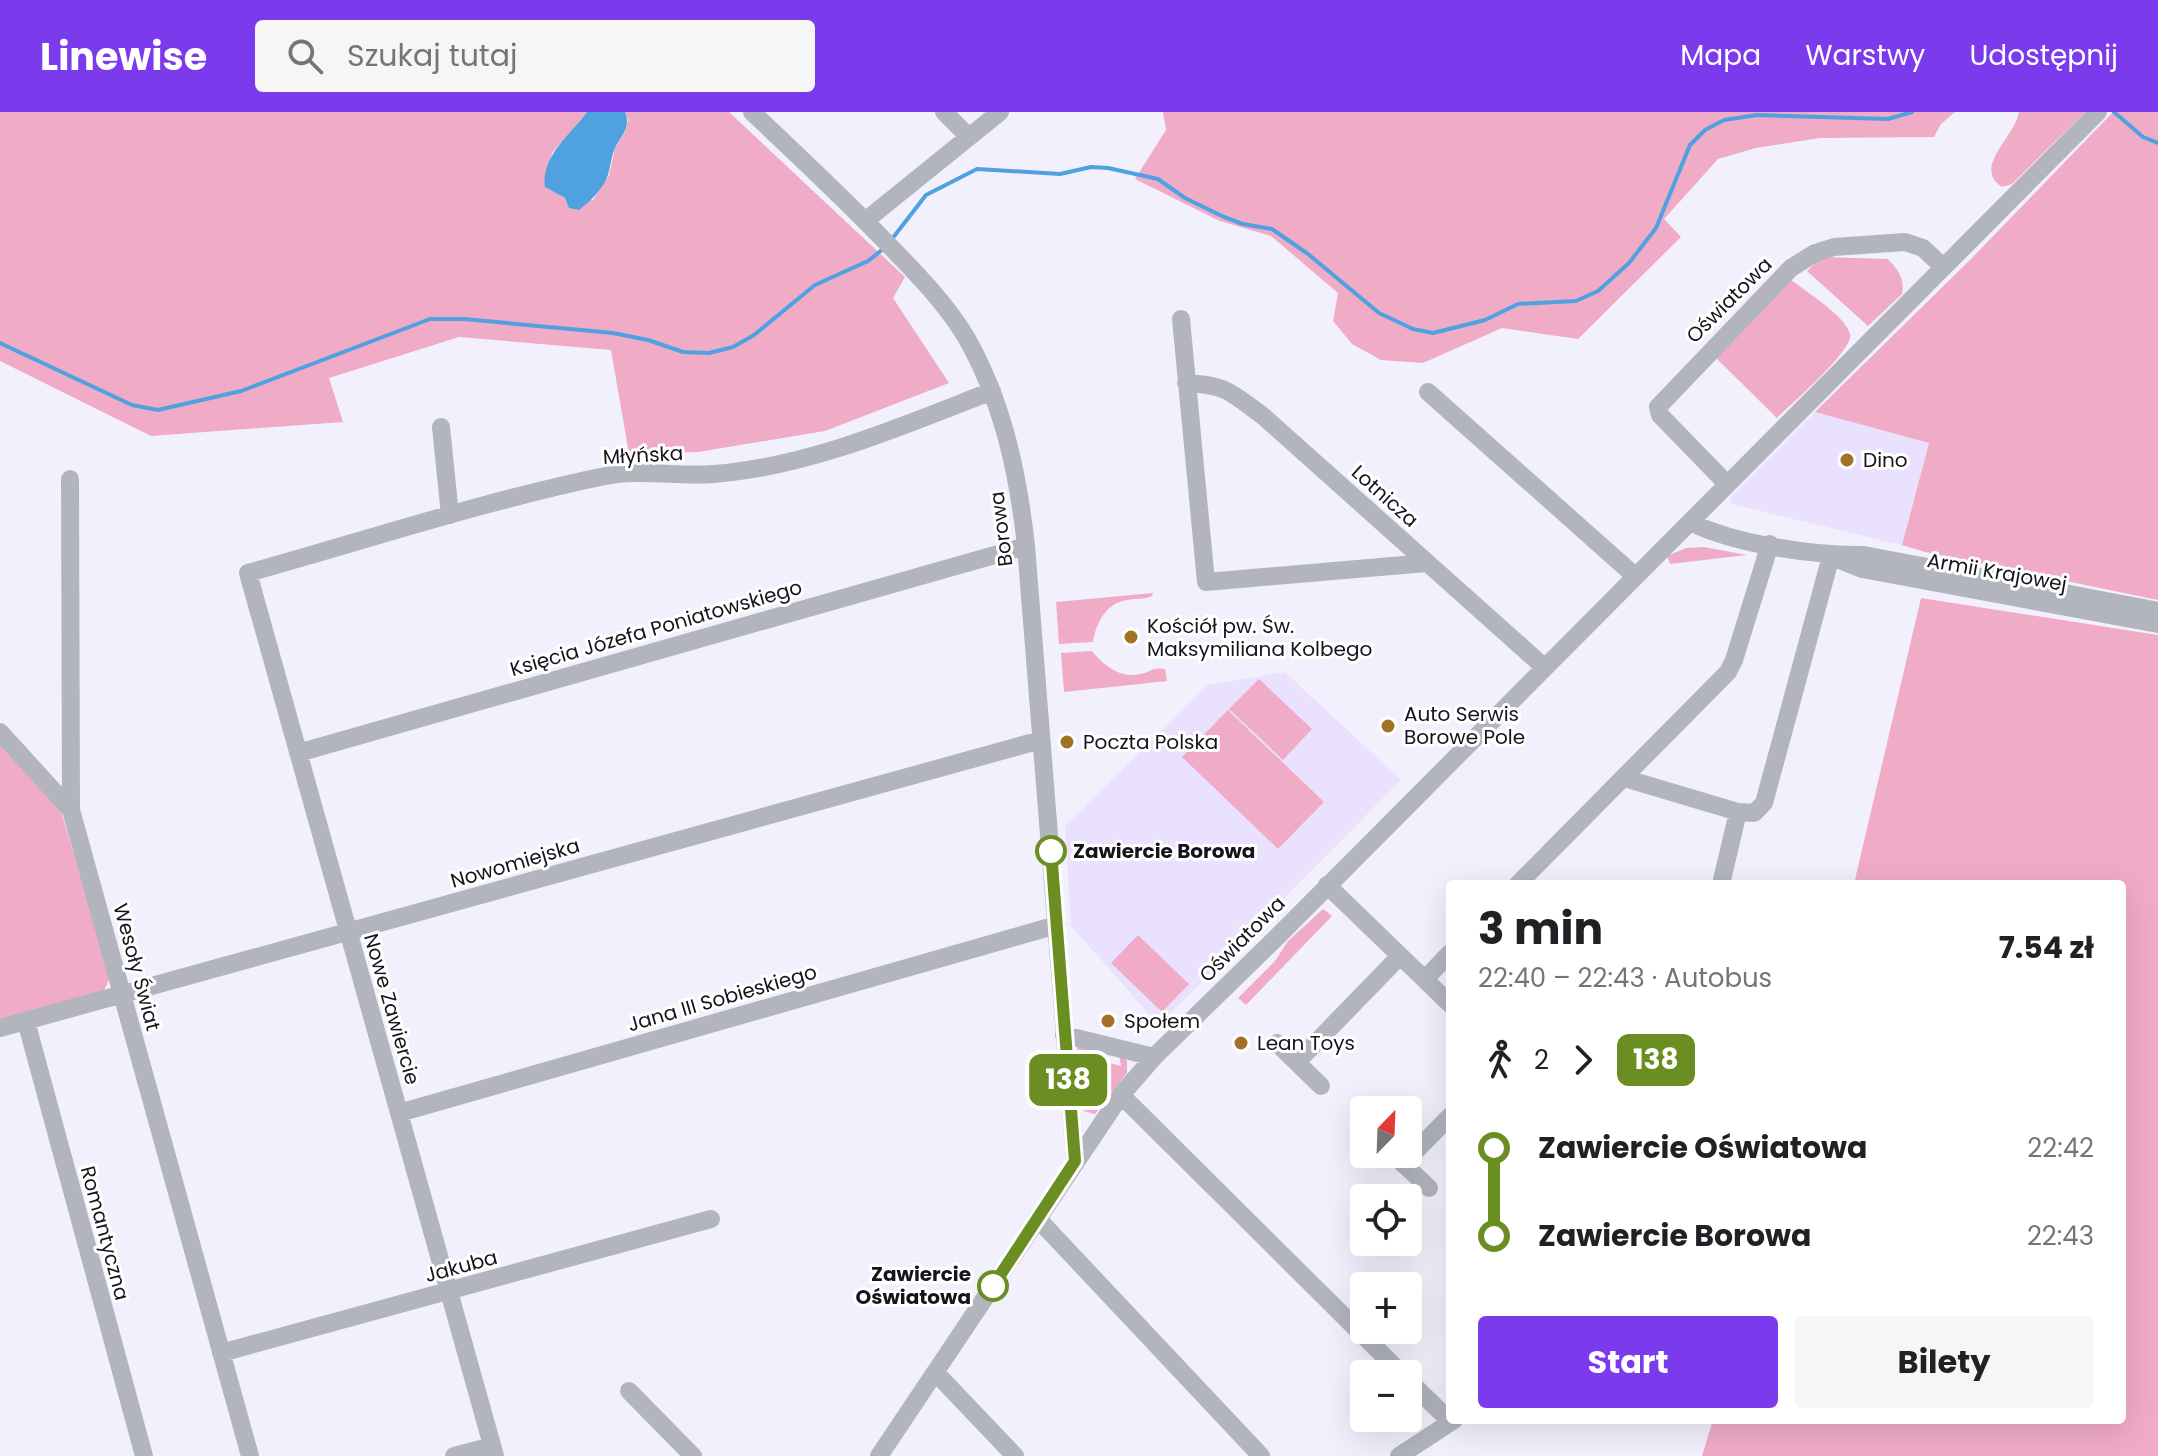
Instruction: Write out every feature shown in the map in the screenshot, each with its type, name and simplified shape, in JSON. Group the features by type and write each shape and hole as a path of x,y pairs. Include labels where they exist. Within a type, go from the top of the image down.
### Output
{"street":[{"name":"Borowa","path":"752,112 925,282 965,336 992,391 1014,465 1026,546 1075,1161"},
{"path":"944,112 968,136"},
{"path":"871,227 968,136 1000,112"},
{"name":"Oświatowa","path":"879,1456 1075,1161 1121,1095 1154,1057 2095,115"},
{"name":"Oświatowa","path":"1727,484 1660,415 1659,403 1791,268 1815,253 1834,247 1905,242 1923,248 1942,266"},
{"path":"1181,319 1206,582 1426,563"},
{"name":"Lotnicza","path":"1186,383 1217,385 1263,416 1544,667"},
{"name":"Młyńska","path":"248,573 450,515 609,475 714,474 773,465 830,451 992,391"},
{"path":"1428,392 1635,576"},
{"path":"441,427 450,515"},
{"name":"Wesoły Świat","path":"70,479 71,810 250,1456"},
{"name":"Armii Krajowej","path":"1690,522 1722,536 1831,556 1862,569 2158,624"},
{"path":"1522,880 1728,672 1770,544"},
{"name":"Księcia Józefa Poniatowskiego","path":"298,753 1026,546"},
{"name":"Armii Krajowej","path":"1831,556 1864,555 2158,611"},
{"path":"1624,778 1738,812 1754,813 1764,803 1831,556"},
{"name":"Nowe Zawiercie","path":"248,573 493,1451"},
{"path":"0,732 71,810"},
{"name":"Nowomiejska","path":"0,1028 1041,740"},
{"path":"1722,880 1738,812"},
{"path":"1327,885 1446,1000"},
{"name":"Jana III Sobieskiego","path":"399,1113 1057,925"},
{"path":"1297,1062 1400,956"},
{"path":"1425,979 1446,957"},
{"name":"Romantyczna","path":"26,1021 144,1456"},
{"path":"1064,1035 1154,1057"},
{"path":"1277,1043 1321,1086"},
{"path":"1121,1095 1388,1360"},
{"path":"1422,1139 1446,1119"},
{"path":"1408,1168 1429,1188"},
{"path":"1037,1218 1261,1456"},
{"name":"Jakuba","path":"221,1353 711,1219"},
{"path":"936,1373 1015,1456"},
{"path":"629,1391 693,1456"},
{"path":"1422,1393 1446,1415"},
{"path":"1399,1456 1447,1424"},
{"path":"454,1456 493,1451"}],"shaded area":[{"path":"0,112 587,112 552,153 545,187 565,198 593,200 609,175 615,148 625,132 628,120 625,112 729,112 905,277 893,298 949,383 825,431 698,452 629,454 611,350 459,337 329,378 343,422 151,436 0,361"},
{"path":"1163,112 1955,112 1941,124 1934,137 1820,138 1756,148 1718,159 1664,219 1681,237 1578,339 1502,328 1423,363 1381,360 1352,344 1333,321 1338,293 1271,236 1220,221 1135,179 1166,130"},
{"path":"2019,112 2085,112 2012,184 2002,187 1991,171 1993,162"},
{"path":"2113,112 2158,112 2158,600 1902,545 1929,443 1815,412 1973,257"},
{"path":"1822,257 1888,259 1900,275 1902,294 1868,326 1807,271"},
{"path":"1790,279 1841,319 1850,334 1843,352 1833,364 1777,418 1714,356"},
{"path":"1815,412 1929,443 1902,545 1731,504 1731,497"},
{"path":"1704,547 1747,555 1670,564 1667,556 1686,548"},
{"path":"1153,593 1149,597 1113,605 1100,621 1093,642 1059,644 1056,602"},
{"path":"1921,598 2158,635 2158,1456 1702,1456 1712,1424 2126,1424 2126,880 1855,880"},
{"path":"1092,651 1119,673 1133,675 1165,669 1167,681 1064,692 1061,653"},
{"path":"1285,672 1401,780 1159,1025 1071,926 1065,826 1208,685"},
{"path":"1259,679 1312,729 1283,760 1229,709"},
{"path":"1228,710 1324,802 1278,849 1182,757"},
{"path":"0,739 59,804 110,977 104,991 0,1020"},
{"path":"1323,909 1332,916 1246,1005 1238,998 1275,961 1288,941"},
{"path":"1138,935 1189,984 1162,1012 1111,963"},
{"path":"1080,1046 1087,1046 1089,1057 1121,1066 1119,1054 1127,1061 1127,1073 1095,1114 1084,1111 1078,1105 1074,1052"}],"water":[{"path":"587,112 625,112 627,122 605,182 579,210 569,208 565,198 545,187 545,176 552,156"}],"waterway":[{"path":"892,239 926,195 977,169 1060,174 1091,167 1108,168 1158,179 1185,198 1224,217 1272,229 1308,254 1379,313 1413,329 1433,333 1485,320 1518,304 1576,301 1598,291 1629,263 1656,228 1690,145 1705,130 1724,120 1757,115 1888,119 1912,112"},
{"path":"2114,112 2143,137 2158,143"},
{"path":"0,343 132,405 158,410 241,391 430,319 464,319 613,333 648,340 683,352 709,353 733,347 754,335 815,285 868,261 883,249"}],"bus line":[{"name":"138","path":"993,1286 1075,1161 1051,851"}],"place":[{"name":"Dino","path":"1847,460"},
{"name":"Kościół pw. Św. Maksymiliana Kolbego","path":"1131,637"},
{"name":"Auto Serwis Borowe Pole","path":"1388,726"},
{"name":"Poczta Polska","path":"1067,742"},
{"name":"Zawiercie Borowa","path":"1051,851"},
{"name":"Społem","path":"1108,1021"},
{"name":"Lean Toys","path":"1241,1043"},
{"name":"Zawiercie Oświatowa","path":"993,1286"}]}
